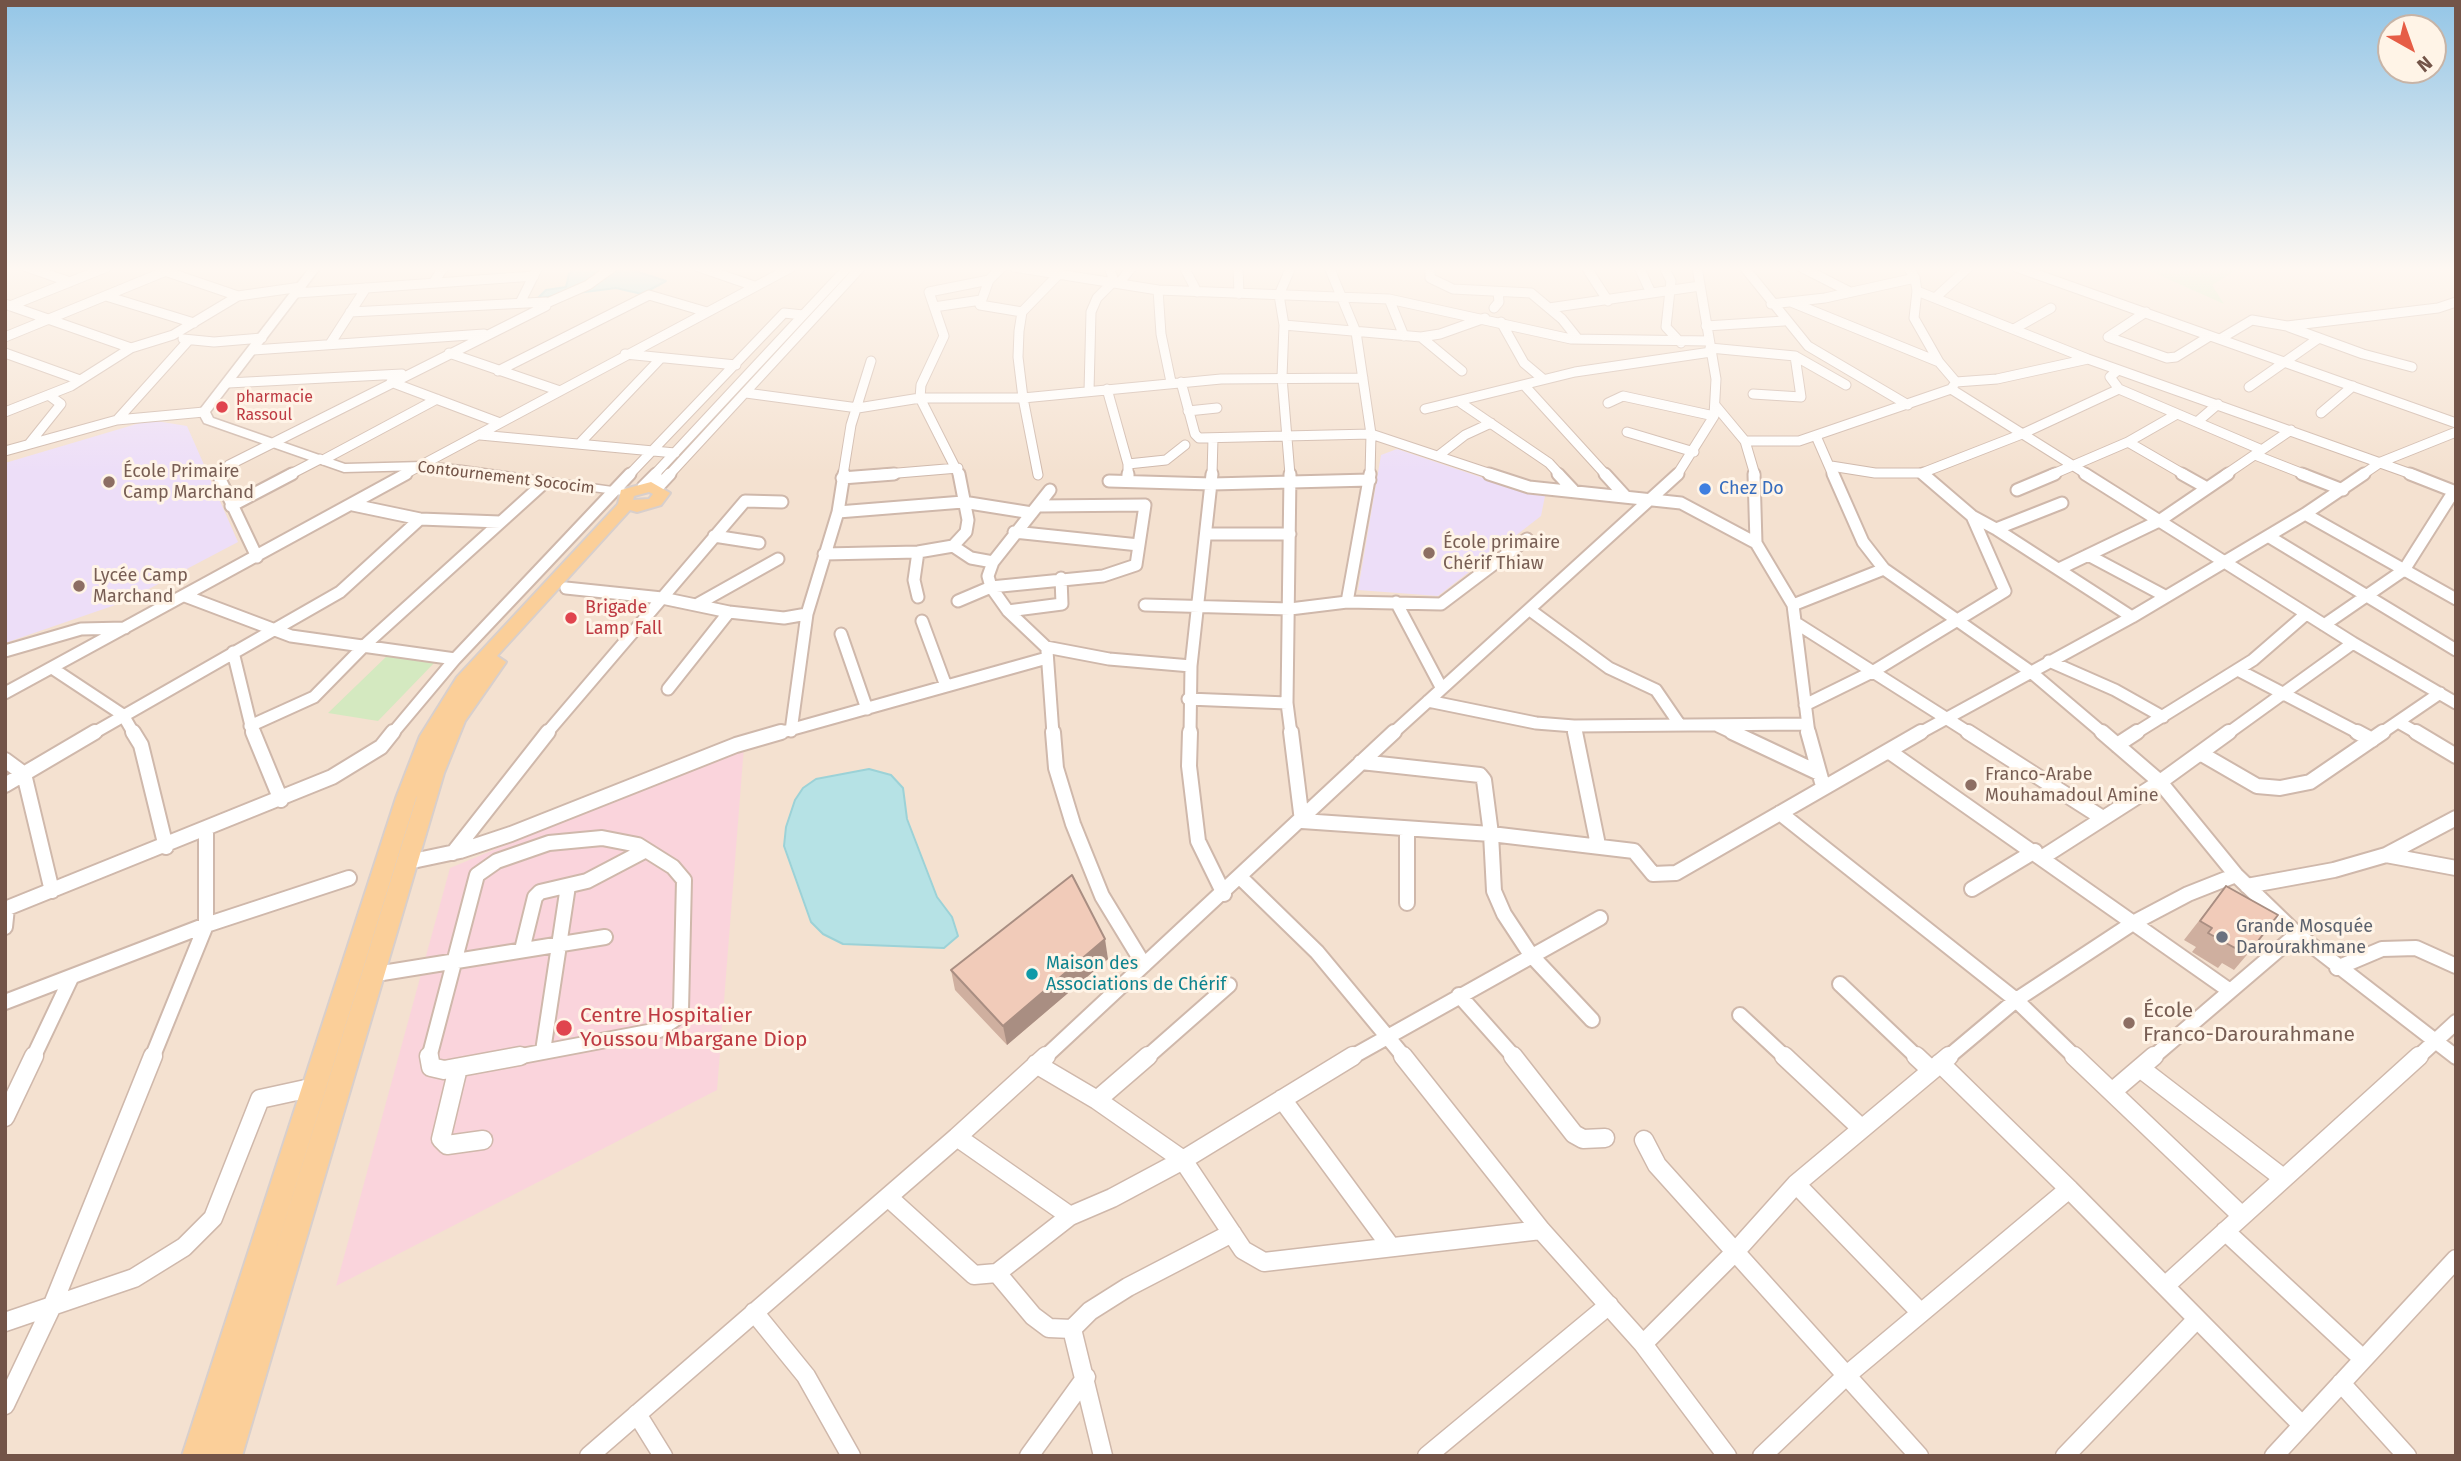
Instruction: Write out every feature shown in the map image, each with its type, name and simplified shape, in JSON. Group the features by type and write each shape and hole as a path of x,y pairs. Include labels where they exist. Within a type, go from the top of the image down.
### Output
{"main road":[{"path":"227,1456 434,773 456,719 494,665 566,588 634,495"},
{"path":"197,1456 406,798 441,715 482,659 634,495"}],"street":[{"path":"95,335 131,348"},
{"path":"5,412 50,396 131,348 172,335"},
{"path":"173,335 188,341 262,338"},
{"path":"5,451 117,421 175,412 204,412 264,335"},
{"path":"330,344 336,335"},
{"path":"253,350 458,335"},
{"path":"257,557 220,475 236,459 486,335"},
{"path":"498,370 568,335"},
{"path":"5,693 662,335"},
{"path":"634,495 651,450 762,335"},
{"path":"634,495 784,335"},
{"path":"5,927 6,909 281,800 332,777 381,747 455,659 746,393 798,335"},
{"path":"824,554 918,552 953,546 966,531 968,520 958,468 920,398 921,385 943,335"},
{"path":"1020,335 1018,357 1023,398 1038,477"},
{"path":"1089,391 1092,335"},
{"path":"1161,335 1196,437 1371,434 1529,487 1655,498 1681,503 1725,524 1756,543 1793,605 1806,724 1823,786"},
{"path":"1284,335 1282,377 1291,483 1287,703 1302,821"},
{"path":"1347,602 1370,480 1371,434 1357,335"},
{"path":"1396,335 1433,335"},
{"path":"1508,335 1524,363 1543,379"},
{"path":"1546,335 1681,343 1795,356 1846,385"},
{"path":"1574,335 1577,339"},
{"path":"1674,335 1681,343"},
{"path":"589,1456 957,1137 1224,894 1441,687 1671,483 1694,452 1714,411 1716,379 1708,335"},
{"path":"1798,335 1808,346 1908,405"},
{"path":"1873,335 1939,362"},
{"path":"1924,335 1954,385 2022,434 2306,614 2456,703"},
{"path":"2029,335 2118,370 2381,462 2455,492 2404,570 2324,625"},
{"path":"2112,335 2108,338 2167,358 2176,357 2210,336 2287,361 2456,423"},
{"path":"2221,339 2227,335"},
{"path":"2311,335 2412,367"},
{"path":"1421,337 1462,371"},
{"path":"2249,387 2319,338"},
{"path":"117,421 188,341"},
{"path":"1425,410 1461,403 1543,379 1710,347"},
{"path":"5,353 80,380"},
{"path":"449,353 559,391"},
{"path":"625,354 754,367"},
{"path":"1753,394 1801,397 1795,356"},
{"path":"580,443 661,358"},
{"path":"1745,441 1799,441 1908,405 1954,385 2008,377 2088,359"},
{"path":"791,731 807,614 838,512 851,425 871,361"},
{"path":"2118,370 2110,377 2119,389 2343,490"},
{"path":"228,383 408,374"},
{"path":"746,393 858,408 920,398 1023,398 1176,382 1282,377 1363,378"},
{"path":"391,382 500,423"},
{"path":"2140,398 2157,384"},
{"path":"1524,385 1626,497"},
{"path":"2321,413 2353,386"},
{"path":"1107,389 1128,464 1128,481"},
{"path":"1831,466 1875,473 1922,473 2022,434 2119,389"},
{"path":"29,445 61,404 50,396"},
{"path":"1608,403 1623,396 1714,411 1745,441 1756,479 1756,543"},
{"path":"232,506 436,399"},
{"path":"1461,403 1549,463 1573,490"},
{"path":"5,404 17,408"},
{"path":"2197,422 2218,404"},
{"path":"1188,411 1217,408"},
{"name":"Contournement Sococim","path":"204,412 203,417 219,425 274,441 344,468 423,466 634,495"},
{"path":"2017,490 2128,442 2177,414"},
{"path":"1438,456 1465,435 1491,423"},
{"path":"2059,569 2159,521 2291,430"},
{"path":"1627,432 1694,452"},
{"path":"1302,821 1491,834 1598,845 1637,852 1649,873 1676,873 1823,786 2132,617 2305,514 2381,462 2456,432"},
{"path":"480,435 676,453"},
{"path":"1816,436 1863,542 1884,569 2031,672 2117,745 2160,782 2241,881 2297,934 2337,968 2456,1057"},
{"path":"1213,438 1212,484 1188,699 1189,766 1198,841 1210,871 1224,894"},
{"path":"2128,442 2207,488"},
{"path":"1128,464 1166,460 1175,456 1185,445"},
{"path":"842,478 958,468"},
{"path":"1922,473 1972,516 2132,617"},
{"path":"1109,481 1212,484 1370,480"},
{"path":"250,726 314,697 365,645 544,483"},
{"path":"1050,490 1014,532 993,562 988,576 991,587 1008,611 1047,653 1056,768 1073,824 1102,896 1144,965"},
{"path":"453,853 543,738 747,500 782,502"},
{"path":"838,512 963,502 1036,509 1145,505 1134,568 1103,576 1061,578 991,587 958,601"},
{"path":"1996,529 2062,503"},
{"path":"353,505 420,519 500,522"},
{"path":"2443,509 2456,514"},
{"path":"2305,514 2456,599"},
{"path":"1805,705 1874,671 2005,591 1972,516"},
{"path":"5,785 340,592 420,519"},
{"path":"1014,532 1139,545"},
{"path":"1206,534 1290,534"},
{"path":"714,536 759,543"},
{"path":"2268,536 2456,650"},
{"path":"1146,605 1290,609 1347,602 1441,604 1527,540"},
{"path":"953,546 971,558 993,562"},
{"path":"918,552 914,580 918,597"},
{"path":"2088,555 2165,596"},
{"path":"695,605 778,559"},
{"path":"1793,605 1840,589 1884,569"},
{"path":"1008,611 1062,604 1061,578"},
{"path":"566,588 662,598 729,612 784,618 807,614"},
{"path":"185,596 269,631 455,659"},
{"path":"1396,602 1441,687"},
{"path":"1530,610 1609,668 1657,690 1680,725"},
{"path":"667,689 729,612"},
{"path":"2117,745 2238,670 2306,614"},
{"path":"922,621 946,686"},
{"path":"1796,623 2101,817"},
{"path":"5,651 81,629 126,628"},
{"path":"841,635 867,709"},
{"path":"1972,888 2039,854 2160,782 2353,643"},
{"path":"233,652 250,726 281,800"},
{"path":"408,862 453,853 511,834 736,745 946,686 1047,653 1191,666"},
{"path":"2049,661 2115,690 2163,717"},
{"path":"52,668 123,715 141,745 166,847"},
{"path":"2238,670 2372,740"},
{"path":"2200,753 2257,786 2280,788 2310,782 2440,693"},
{"path":"1188,699 1287,703"},
{"path":"1428,701 1536,723 1574,726 1806,724"},
{"path":"2398,722 2456,756"},
{"path":"1712,724 1819,773"},
{"path":"1574,726 1598,845"},
{"path":"1891,751 2230,991"},
{"path":"5,760 24,774 52,891"},
{"path":"1361,762 1480,775 1484,780 1491,834 1494,891 1531,956 1592,1020"},
{"path":"1780,813 2016,1000 2242,1216"},
{"path":"1643,1344 1735,1252 1797,1184 1861,1128 2016,1000 2133,923 2188,894 2241,881 2334,870 2386,855 2456,818"},
{"path":"5,1405 53,1304 206,926 206,830"},
{"path":"1407,830 1407,903"},
{"path":"579,839 624,841 646,850 673,867 684,880 681,1010 668,1026 659,1030 458,1068 444,1070 431,1067 428,1060 453,962 475,880 486,867 549,843 579,839"},
{"path":"522,950 535,897 540,892 599,875 646,850"},
{"path":"2386,855 2456,868"},
{"path":"1240,877 1317,952 1387,1035 1541,1230 1643,1344 1727,1456"},
{"path":"5,1002 206,926 349,878"},
{"path":"543,1051 568,886"},
{"path":"888,1197 974,1275 997,1273 1070,1216 1112,1198 1183,1160 1387,1035 1600,918"},
{"path":"2113,1091 2297,934"},
{"path":"350,979 605,937"},
{"path":"2337,968 2382,949 2416,947 2456,966"},
{"path":"5,1116 71,978"},
{"path":"1840,984 1936,1066 2069,1189 2302,1425"},
{"path":"1097,1101 1228,985"},
{"path":"1459,995 1538,1084 1574,1134 1583,1139 1605,1138"},
{"path":"1740,1015 1861,1128"},
{"path":"2165,1286 2456,1021"},
{"path":"1036,1064 1097,1101 1183,1160 1243,1250 1264,1262 1541,1230"},
{"path":"458,1068 441,1139 447,1145 483,1139"},
{"path":"2140,1068 2283,1178"},
{"path":"5,1322 134,1278 202,1233 213,1218 237,1165 260,1099 315,1087"},
{"path":"1282,1099 1391,1247"},
{"path":"957,1137 1070,1216"},
{"path":"1644,1140 1657,1165 1919,1456"},
{"path":"1797,1184 1921,1313"},
{"path":"1762,1456 1847,1375 2069,1189"},
{"path":"2225,1231 2363,1359"},
{"path":"997,1273 1033,1317 1049,1328 1072,1329 1090,1311 1118,1293 1232,1233"},
{"path":"2280,1453 2302,1425 2456,1259"},
{"path":"1427,1456 1609,1306"},
{"path":"754,1312 806,1376 852,1456"},
{"path":"2065,1456 2197,1319"},
{"path":"1072,1329 1086,1377 1102,1456"},
{"path":"1029,1456 1086,1377"},
{"path":"2341,1383 2407,1456"},
{"path":"637,1414 663,1456"}],"shaded area":[{"path":"5,335 2456,335 2456,1456 5,1456"},
{"path":"150,420 187,426 238,542 124,602 5,643 5,463"},
{"name":"École primaire Chérif Thiaw","path":"1397,449 1507,486 1546,491 1541,516 1438,596 1358,590 1381,455"},
{"name":"Centre Hospitalier Youssou Mbargane Diop","path":"744,746 717,1090 336,1286 450,868"}],"green space":[{"path":"388,655 435,662 378,721 328,713"}],"water":[{"path":"869,769 891,775 903,788 907,819 937,897 952,917 958,936 944,948 843,944 823,934 811,922 784,846 786,827 795,800 803,788 816,779"}],"building":[{"name":"Maison des Associations de Chérif","path":"1072,875 1105,939 1003,1026 951,970"},
{"path":"2226,886 2278,915 2251,950 2238,943 2235,948 2208,933 2212,928 2200,921"}],"place":[{"name":"pharmacie Rassoul","path":"222,407"},
{"name":"École Primaire Camp Marchand","path":"109,482"},
{"name":"Chez Do","path":"1705,489"},
{"name":"École primaire Chérif Thiaw","path":"1429,553"},
{"name":"Lycée Camp Marchand","path":"79,586"},
{"name":"Brigade Lamp Fall","path":"571,618"},
{"name":"Franco-Arabe Mouhamadoul Amine","path":"1971,785"},
{"name":"Grande Mosquée Darourakhmane","path":"2222,937"},
{"name":"Maison des Associations de Chérif","path":"1032,974"},
{"name":"École Franco-Darourahmane","path":"2129,1023"},
{"name":"Centre Hospitalier Youssou Mbargane Diop","path":"564,1028"}]}
